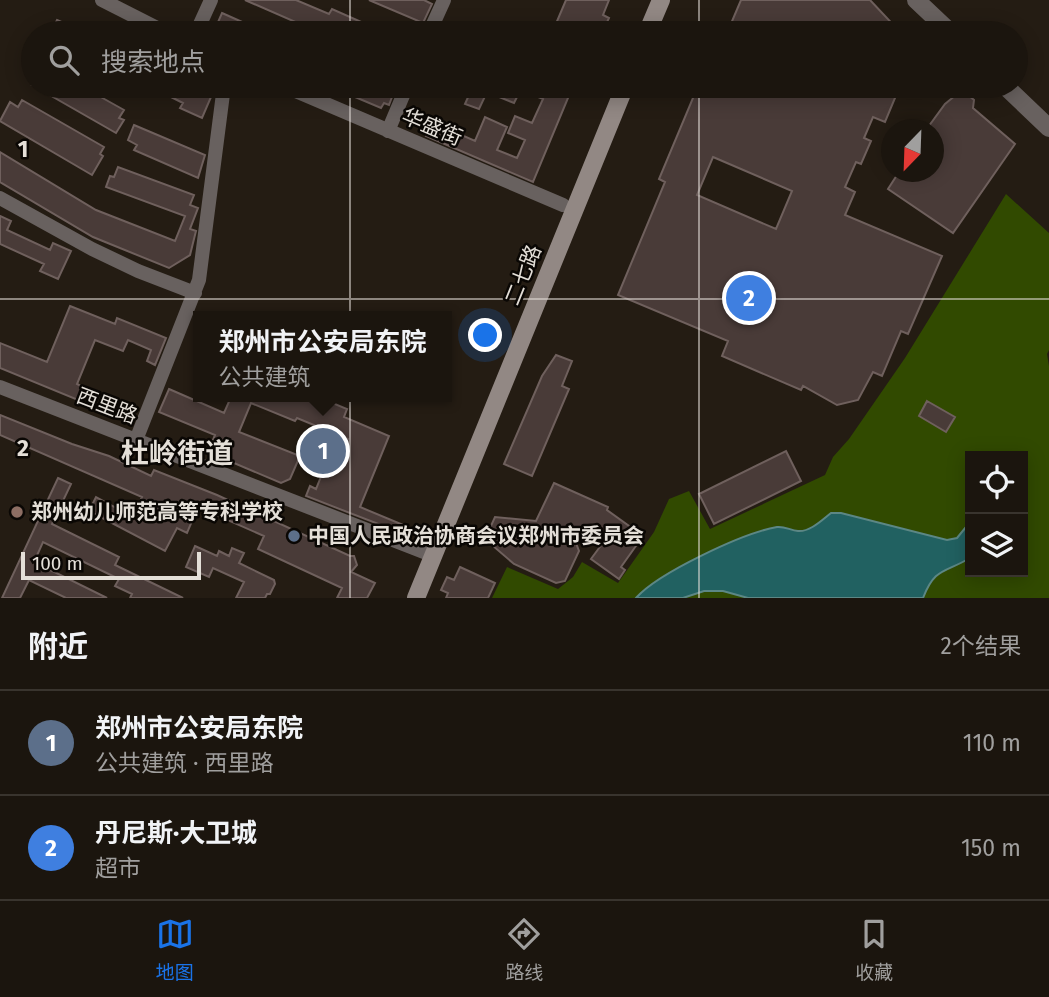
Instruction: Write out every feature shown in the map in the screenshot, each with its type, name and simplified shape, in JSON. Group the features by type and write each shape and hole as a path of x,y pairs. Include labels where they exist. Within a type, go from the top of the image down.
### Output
{"main road":[{"path":"640,21 648,0"},
{"path":"652,21 661,0"},
{"name":"二七路","path":"416,598 430,554 563,205 608,98"},
{"name":"二七路","path":"405,598 430,554 620,98"}],"street":[{"path":"102,0 143,21"},
{"path":"201,21 211,0"},
{"path":"434,21 443,0"},
{"path":"916,0 938,21"},
{"path":"136,440 195,293 201,266 222,98"},
{"name":"华盛街","path":"312,98 563,205"},
{"path":"388,131 402,98"},
{"path":"1018,98 1049,128"},
{"path":"0,198 92,249 138,271 195,293"},
{"name":"西里路","path":"0,387 430,554"}],"green space":[{"path":"1006,194 1049,233 1049,598 492,598 507,567 558,589 573,577 582,562 618,583 654,532 669,499 689,491 710,529 825,475 833,457 849,439 905,358"}],"water":[{"path":"831,513 841,513 947,540 957,538 965,528 965,560 937,576 923,598 748,598 723,591 704,591 683,598 636,598 681,566 744,537 777,527 798,531 816,525"}],"building":[{"path":"245,0 296,0 329,14 332,9 359,21 293,21"},
{"path":"369,0 424,0 432,4 424,21"},
{"path":"566,0 609,0 603,15 609,18 608,21 557,21"},
{"path":"741,0 870,0 890,21 732,21"},
{"path":"222,13 240,21 218,21"},
{"path":"55,98 102,98 124,110 119,118 124,120 116,133"},
{"path":"173,98 211,98 202,118 180,108 183,103"},
{"path":"357,98 392,98 389,105 384,103 381,108"},
{"path":"468,98 484,98 479,109 465,104"},
{"path":"502,98 516,98 514,103"},
{"path":"541,98 568,98 533,182 426,136 432,122 475,141 485,117 507,127 497,150 517,158 525,140 508,133 515,116 532,123 543,99"},
{"path":"693,98 895,98 886,119 881,120 873,117 864,138 871,141 861,164 856,162 845,187 855,192 845,215 942,256 908,334 901,331 882,376 873,372 858,400 837,405 803,386 801,390 722,356 728,341 618,295 665,182 659,179","holes":["713,157 792,191 776,229 697,195"]},
{"path":"952,98 972,98 973,108 1015,144 953,233 888,189 893,182 944,182 944,119 934,119"},
{"path":"22,100 104,147 100,154 103,156 92,175 0,121 10,102 18,107"},
{"path":"134,125 205,155 198,178 134,150 137,145 128,140"},
{"path":"0,152 96,210 175,241 185,216 106,187 110,176 114,177 118,167 194,195 190,205 198,208 190,229 196,231 190,255 169,268 93,237 0,182"},
{"path":"0,216 11,221 7,230 50,250 53,243 71,251 58,279 40,271 44,264 0,244"},
{"path":"70,306 115,324 117,318 166,338 155,365 147,361 151,350 128,340 123,351 95,340 77,384 83,387 78,400 0,368 0,343 47,362"},
{"path":"556,355 572,361 562,386 569,389 532,476 504,464 542,376"},
{"path":"169,389 193,399 193,402 224,413 229,402 330,402 347,409 344,417 389,436 360,507 420,532 399,532 306,496 310,486 316,489 328,459 338,463 348,439 251,403 239,432 300,456 290,479 281,483 208,452 215,435 159,412"},
{"path":"927,401 955,417 946,432 919,416"},
{"path":"0,415 109,456 151,476 154,470 217,495 354,556 357,565 351,572 375,583 367,598 337,598 342,588 258,549 264,536 198,507 187,533 177,528 165,551 89,511 96,497 133,517 142,497 0,435"},
{"path":"786,451 801,481 714,524 699,494"},
{"path":"58,478 71,484 52,524 119,557 115,565 183,598 130,598 132,594 115,586 119,579 43,542 34,562 107,598 66,598 29,580 20,598 2,598"},
{"path":"554,483 608,507 607,510 643,536 621,567 625,570 619,579 591,559 602,544 571,530 579,551 565,581 556,583 514,564 485,539 495,517 536,521"},
{"path":"195,546 217,556 219,551 229,556 232,548 244,553 239,563 274,580 270,594 265,598 236,598 244,582 213,568 209,577 186,567"},
{"path":"460,567 495,583 488,598 446,598 448,593 441,590 447,577 454,580"}],"place":[{"name":"丹尼斯·大卫城","path":"749,298"},
{"name":"郑州市公安局东院","path":"323,451"},
{"name":"郑州幼儿师范高等专科学校","path":"17,512"},
{"name":"中国人民政治协商会议郑州市委员会","path":"294,536"}],"district":[{"name":"杜岭街道","path":"177,453"}]}
